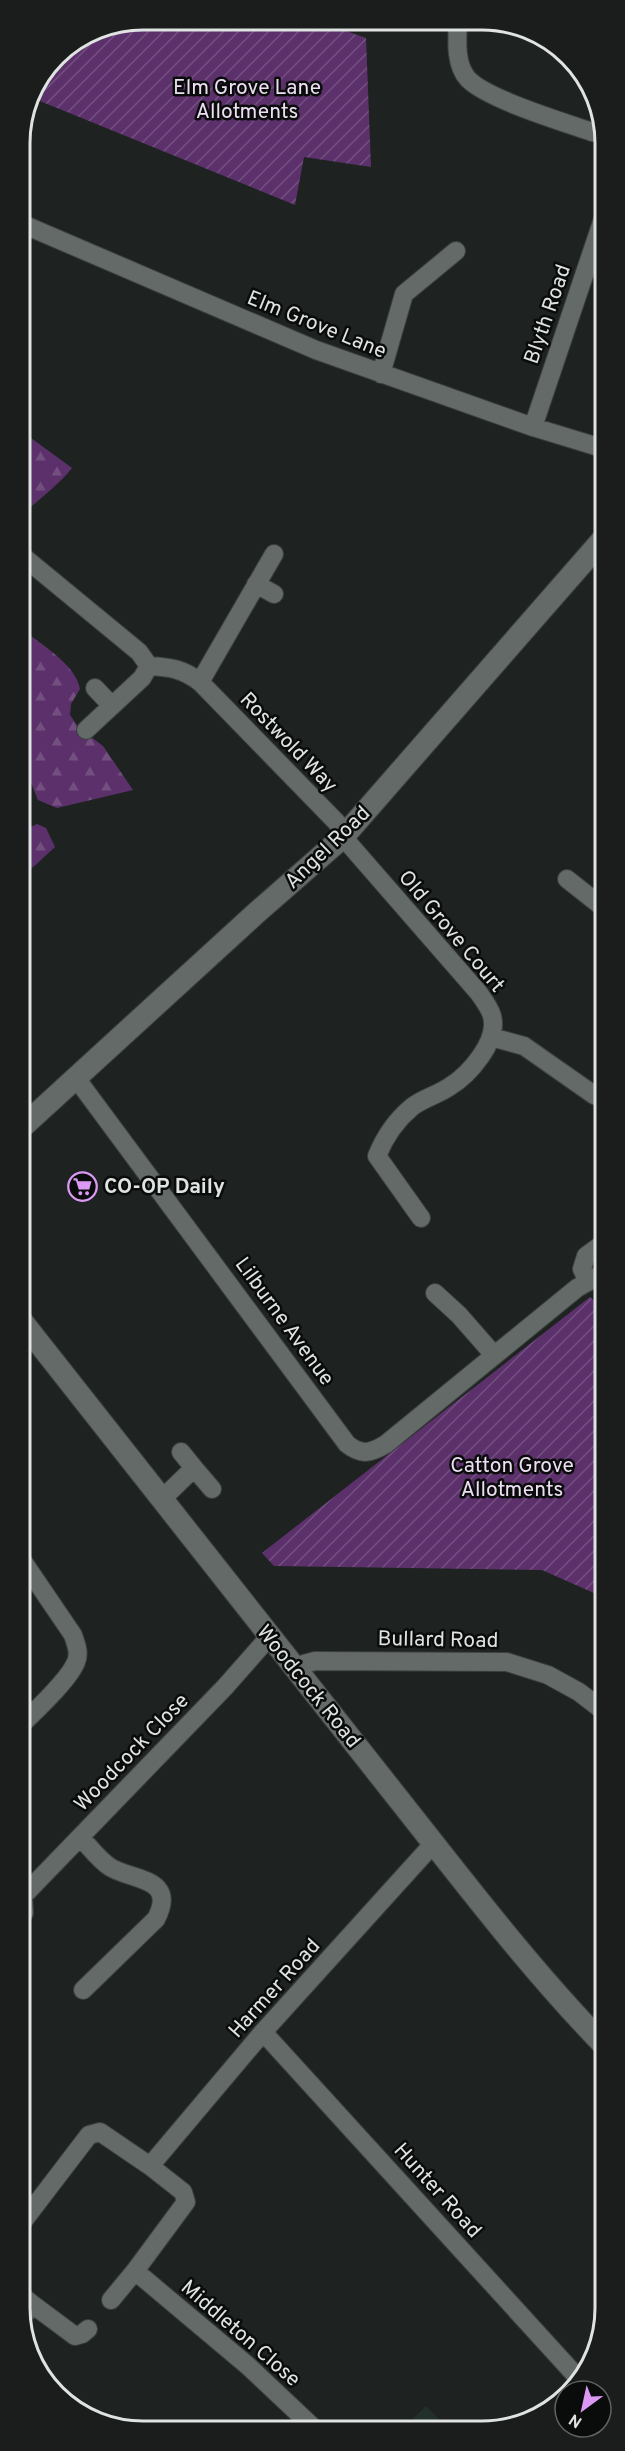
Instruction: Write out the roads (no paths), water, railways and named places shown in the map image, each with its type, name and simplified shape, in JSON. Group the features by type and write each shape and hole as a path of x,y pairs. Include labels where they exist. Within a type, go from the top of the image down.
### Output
{"street":[{"path":"458,30 458,61 467,78 484,91 594,132"},
{"name":"Elm Grove Lane","path":"30,227 249,322 381,374 532,427 595,446"},
{"name":"Blyth Road","path":"532,427 595,242"},
{"path":"381,374 404,294 456,251"},
{"name":"Angel Road","path":"30,1119 345,835 595,547"},
{"path":"200,682 274,554"},
{"path":"30,567 139,652 149,666 147,673 86,730"},
{"path":"256,584 274,594"},
{"name":"Rostwold Way","path":"149,666 186,672 200,682 345,835"},
{"path":"95,688 112,706"},
{"name":"Old Grove Court","path":"345,835 478,992 492,1014 494,1029 491,1037"},
{"path":"567,879 595,901"},
{"path":"421,1218 377,1156 395,1123 413,1106 451,1086 477,1060 489,1044 491,1037 524,1046 595,1095"},
{"name":"Lilburne Avenue","path":"76,1078 266,1331 347,1444 356,1451 370,1453 386,1444 494,1355 595,1278"},
{"path":"588,1282 582,1269 586,1256 595,1249"},
{"path":"435,1293 459,1315 494,1355"},
{"name":"Woodcock Road","path":"30,1332 434,1843 566,2006 595,2036"},
{"path":"181,1452 212,1489"},
{"path":"163,1498 194,1468"},
{"path":"30,1572 73,1635 78,1648 76,1662 65,1678 30,1715"},
{"name":"Woodcock Close","path":"30,1893 80,1837 225,1687 269,1637"},
{"name":"Bullard Road","path":"297,1671 304,1664 315,1661 507,1662 548,1674 595,1704"},
{"path":"80,1837 111,1867 151,1882 160,1892 162,1905 156,1919 83,1990"},
{"name":"Harmer Road","path":"150,2166 264,2032 434,1843"},
{"name":"Hunter Road","path":"264,2032 574,2374"},
{"path":"30,2212 89,2135 100,2132 109,2136 183,2192 186,2202 111,2300"},
{"path":"30,2205 39,2201"},
{"name":"Middleton Close","path":"135,2271 247,2365 306,2421"},
{"path":"30,2302 75,2336 88,2329"}],"place":[{"name":"CO-OP Daily","path":"83,1186"}],"park label":[{"name":"Elm Grove Lane Allotments","path":"247,99"},
{"name":"Catton Grove Allotments","path":"512,1477"}]}
